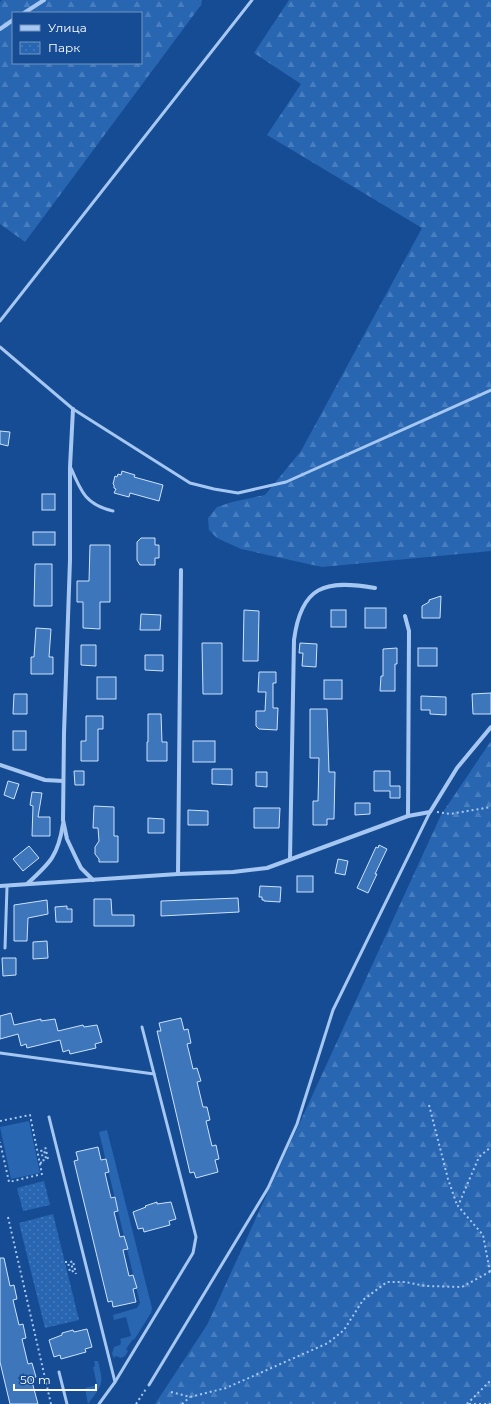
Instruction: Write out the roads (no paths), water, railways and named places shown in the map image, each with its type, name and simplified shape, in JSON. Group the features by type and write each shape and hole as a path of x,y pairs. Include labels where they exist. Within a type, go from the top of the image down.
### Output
{"street":[{"path":"26,12 44,0"},
{"path":"0,29 12,21"},
{"path":"27,884 49,864 56,852 60,841 63,820 70,560 70,467 73,409"},
{"path":"178,874 181,570"},
{"path":"290,859 294,640 296,623 303,606 314,592 342,584 375,588"},
{"path":"405,616 409,631 408,816"},
{"path":"0,886 7,887 27,884 178,874 233,872 267,868 408,816 430,812 457,768 491,727"},
{"path":"0,766 44,780 63,781"},
{"path":"63,820 67,840 81,868 93,880"}],"lane":[{"path":"0,321 252,0"},
{"path":"0,347 73,409 190,483 238,493 286,482 491,390"},
{"path":"70,467 80,490 88,499 101,508 113,511"},
{"path":"149,1385 268,1188 297,1124 333,1010 430,812"},
{"path":"5,948 7,887"},
{"path":"99,1404 115,1382 193,1253 196,1245 196,1236 142,1027"},
{"path":"0,1053 154,1074"},
{"path":"49,1117 115,1382"},
{"path":"59,1372 67,1404"}]}
